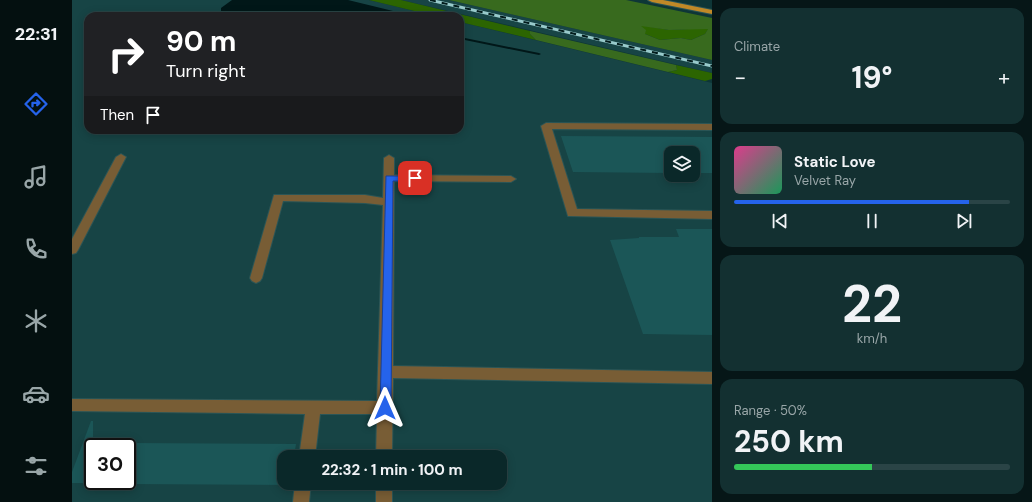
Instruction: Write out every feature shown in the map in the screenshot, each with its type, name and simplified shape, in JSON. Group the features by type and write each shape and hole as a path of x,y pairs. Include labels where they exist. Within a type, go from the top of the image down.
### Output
{"main road":[{"path":"652,0 712,12"}],"street":[{"path":"712,127 546,126 572,213 712,214"},
{"path":"72,250 121,157"},
{"path":"384,450 389,158"},
{"path":"389,178 511,179"},
{"path":"256,278 278,197 365,199 389,202"},
{"path":"386,372 712,378"},
{"path":"72,405 385,408"},
{"path":"308,450 313,408"},
{"path":"301,502 303,490"},
{"path":"384,490 384,502"}],"shaded area":[{"path":"72,0 369,0 418,12 84,12 84,134 464,134 464,23 712,83 712,502 72,502"},
{"path":"232,0 348,0 395,12 221,12 221,8"},
{"path":"401,0 449,0 712,60 712,73 464,15 464,12 452,12"}],"green space":[{"path":"369,0 401,0 451,12 418,12"},
{"path":"449,0 626,0 712,18 712,60","holes":["641,26 669,30 708,29 705,34 691,40 681,38 660,40 645,34 646,30"]},
{"path":"464,15 530,31 530,34 536,40 464,23"},
{"path":"640,25 669,30 709,28 705,34 691,40 681,38 660,40 645,34"},
{"path":"530,31 676,65 677,70 668,72 536,40 530,34"},
{"path":"676,65 712,73 712,79 705,81 668,72 677,70"}],"building":[{"path":"561,136 712,137 712,173 700,173 700,146 664,146 664,173 573,172"},
{"path":"676,229 712,229 712,335 643,334 610,240 639,237 679,237"},
{"path":"91,421 93,421 93,438 85,438"},
{"path":"84,440 84,483 72,483 72,472"},
{"path":"136,443 296,444 295,450 277,450 277,485 136,484"}],"waterway":[{"path":"464,39 539,54"}],"railway":[{"path":"430,0 712,66"}],"route":[{"path":"385,408 389,178 415,178"}]}
